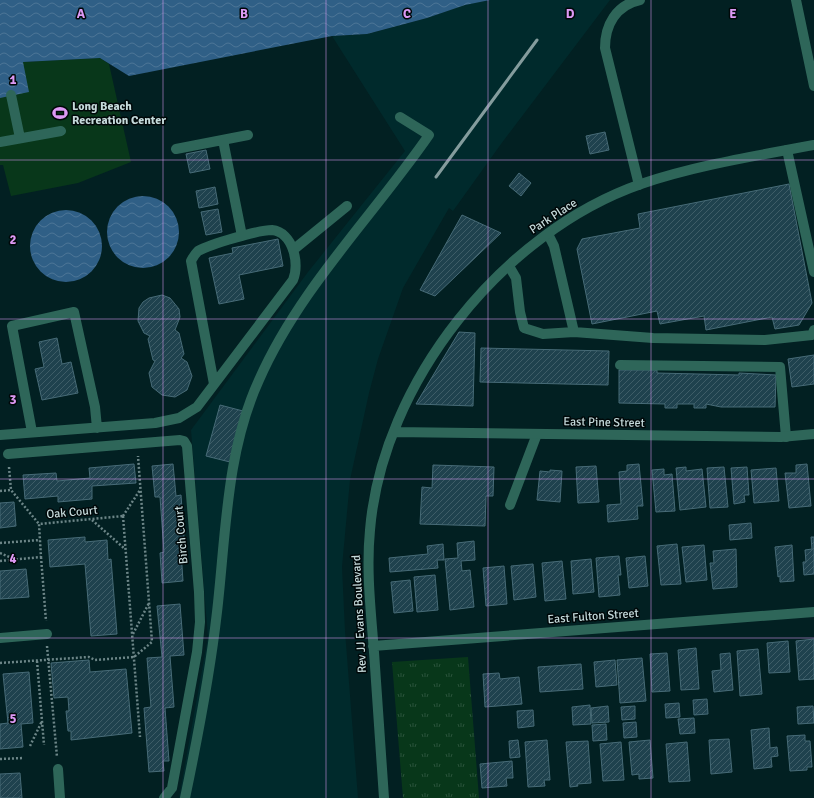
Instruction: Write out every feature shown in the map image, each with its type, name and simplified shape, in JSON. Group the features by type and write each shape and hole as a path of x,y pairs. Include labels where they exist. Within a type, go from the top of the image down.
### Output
{"street":[{"path":"639,185 605,48 605,34 610,21 619,10 633,1 640,0"},
{"path":"796,0 814,86"},
{"path":"11,95 20,138"},
{"path":"185,798 211,666 233,467 243,424 258,380 314,286 428,135 400,116"},
{"path":"0,142 61,131"},
{"path":"176,149 248,135"},
{"path":"223,140 242,236"},
{"name":"Park Place","path":"394,432 416,383 443,340 462,314 509,266 548,234 579,214 639,185 706,166 814,145"},
{"path":"787,150 814,272"},
{"path":"293,250 347,206"},
{"path":"0,434 155,423 179,418 197,407 293,280 297,260 293,250 281,234 273,230 242,236 199,251 191,261 214,384"},
{"path":"548,234 554,246 574,332"},
{"path":"509,266 516,278 520,312 524,328 543,334 574,332 653,338 765,340 812,335 814,330"},
{"path":"32,432 12,326 74,312 95,407 98,428"},
{"path":"620,365 780,367 786,437"},
{"name":"East Pine Street","path":"394,432 786,437 814,434"},
{"name":"Rev JJ Evans Boulevard","path":"384,798 369,594 370,530 377,489 394,432"},
{"path":"510,506 537,434"},
{"name":"Birch Court","path":"8,454 180,440 184,441 187,446 199,592 200,622 172,788 164,798"},
{"name":"East Fulton Street","path":"373,646 814,612"},
{"path":"0,638 47,634"},
{"path":"58,769 60,798"}],"path":[{"path":"0,663 89,657 95,660 134,657 152,642 137,444"},
{"path":"8,454 11,490 39,524"},
{"path":"140,737 123,516 141,489"},
{"path":"0,491 11,490"},
{"name":"Oak Court","path":"58,769 39,524 123,516"},
{"path":"91,519 126,550"},
{"path":"0,543 40,540"},
{"path":"0,553 14,560"},
{"path":"0,561 41,557"},
{"path":"132,634 149,602"},
{"path":"37,661 44,745"},
{"path":"30,746 42,721"},
{"path":"0,759 24,758"}],"shaded area":[{"path":"490,0 610,0 501,144 453,211 449,208 403,288 378,359 350,480 342,567 345,631 358,798 179,798 208,637 191,430 308,272 405,151 332,36 367,34 427,18 467,4"}],"green space":[{"name":"Long Beach Recreation Center","path":"100,58 109,64 131,162 78,183 11,196 3,165 0,165 0,62"},
{"path":"468,657 479,798 403,798 392,662"}],"water":[{"path":"0,0 490,0 465,5 427,18 367,34 332,36 129,76 100,58 23,62 29,92 0,98"},
{"path":"136,196 150,196 157,198 169,206 177,218 179,232 177,246 169,258 157,266 150,268 136,268 129,266 117,258 109,246 107,239 107,225 109,218 117,206 129,198"},
{"path":"59,210 73,210 80,212 92,220 100,232 102,246 100,260 92,272 80,280 73,282 59,282 52,280 40,272 32,260 30,253 30,239 32,232 40,220 52,212"}],"building":[{"path":"605,132 609,150 590,154 586,136"},
{"path":"206,150 210,169 190,173 186,154"},
{"path":"519,173 531,183 521,196 509,186"},
{"path":"789,184 812,303 799,325 775,329 772,317 706,330 704,316 660,324 657,311 592,324 577,249 582,239 640,228 638,214"},
{"path":"215,187 218,204 199,208 196,191"},
{"path":"218,209 222,232 206,235 201,212"},
{"path":"462,215 501,233 435,296 420,290"},
{"path":"278,239 283,266 239,275 244,299 219,304 209,258 233,253 232,248"},
{"path":"162,295 170,298 179,309 180,317 175,330 179,333 184,354 181,358 187,362 192,376 187,390 175,397 162,395 152,387 149,373 155,361 153,360 148,339 150,336 144,333 138,321 139,308 143,302 149,298"},
{"path":"459,332 475,333 473,406 416,404"},
{"path":"57,338 62,364 71,362 78,393 42,400 35,369 44,367 39,342"},
{"path":"481,348 609,351 608,385 480,382"},
{"path":"814,355 814,384 792,387 788,359"},
{"path":"619,370 657,370 657,373 739,375 739,373 776,375 775,407 721,407 706,404 706,408 694,408 694,404 677,404 677,408 665,408 665,404 619,403"},
{"path":"220,405 243,411 230,462 206,456"},
{"path":"134,464 136,483 92,486 92,499 58,502 58,496 25,499 23,475 56,473 57,481 90,478 89,468"},
{"path":"173,464 176,496 181,495 185,551 181,552 183,581 162,583 160,553 164,552 160,497 155,497 152,466"},
{"path":"639,464 643,506 637,506 638,519 608,522 607,505 621,504 619,472 627,471 627,465"},
{"path":"807,464 811,506 789,508 785,473 796,473 796,465"},
{"path":"433,465 494,467 493,496 486,496 485,526 420,524 422,487 432,488"},
{"path":"596,466 599,502 578,503 576,467"},
{"path":"686,467 686,471 702,469 706,507 680,510 676,468"},
{"path":"724,467 728,507 710,508 707,468"},
{"path":"747,467 749,495 744,495 745,502 734,504 731,468"},
{"path":"776,468 779,501 754,503 751,470"},
{"path":"664,469 664,475 672,474 675,511 656,512 652,470"},
{"path":"550,470 562,471 560,502 537,500 540,471 550,472"},
{"path":"14,502 16,526 0,528 0,503"},
{"path":"751,523 752,538 730,540 729,525"},
{"path":"85,537 85,542 107,540 108,560 111,559 117,634 91,636 85,564 50,567 48,540"},
{"path":"811,537 814,537 814,574 804,575 803,562 806,562 805,550 812,549"},
{"path":"474,541 475,560 461,561 462,571 470,570 474,607 450,610 445,559 458,558 457,543"},
{"path":"443,544 444,560 437,560 438,568 390,572 389,558 428,554 427,546"},
{"path":"677,544 681,584 661,585 657,546"},
{"path":"704,545 707,580 686,582 682,547"},
{"path":"792,545 794,581 780,582 780,576 778,577 775,547"},
{"path":"736,549 737,587 713,589 710,563 714,563 713,551"},
{"path":"619,556 621,575 618,575 620,595 599,597 596,558"},
{"path":"645,556 648,586 629,588 626,558"},
{"path":"591,559 594,592 573,594 571,561"},
{"path":"562,561 566,599 545,601 542,563"},
{"path":"533,564 536,597 514,600 511,566"},
{"path":"504,566 507,604 486,606 483,568"},
{"path":"26,569 29,597 0,599 0,571"},
{"path":"435,575 438,610 417,612 414,577"},
{"path":"410,580 413,611 394,613 391,582"},
{"path":"180,604 184,655 170,656 174,707 165,708 169,761 163,761 164,771 149,772 144,708 151,707 147,658 162,657 157,606"},
{"path":"814,639 814,679 799,680 796,641"},
{"path":"788,641 790,672 769,673 767,643"},
{"path":"696,648 699,689 681,690 678,650"},
{"path":"758,649 762,694 740,696 737,651"},
{"path":"667,653 670,691 652,692 650,654"},
{"path":"730,653 733,690 714,692 712,671 721,670 720,654"},
{"path":"642,658 646,701 620,703 617,660"},
{"path":"89,660 90,672 126,669 132,733 71,740 71,731 68,731 66,711 69,711 68,697 54,698 51,663"},
{"path":"615,660 617,685 596,687 594,662"},
{"path":"581,664 583,689 540,692 538,667"},
{"path":"29,672 33,723 21,724 23,747 0,749 0,724 8,723 3,674"},
{"path":"499,673 500,679 519,677 522,704 485,707 483,674"},
{"path":"707,699 708,714 694,715 693,700"},
{"path":"679,703 680,717 666,718 665,704"},
{"path":"590,705 591,724 573,725 572,707"},
{"path":"608,706 609,722 592,723 591,708"},
{"path":"635,706 635,719 622,720 621,707"},
{"path":"813,706 814,723 798,724 797,707"},
{"path":"533,710 534,726 518,728 517,711"},
{"path":"694,718 695,733 680,734 678,719"},
{"path":"636,722 637,737 624,738 623,723"},
{"path":"606,724 607,740 593,741 592,725"},
{"path":"769,728 770,748 777,747 778,756 771,757 772,767 754,769 751,730"},
{"path":"805,735 805,741 810,741 812,767 807,767 807,770 790,771 787,736"},
{"path":"729,739 732,772 711,774 709,740"},
{"path":"518,740 520,757 510,758 509,741"},
{"path":"547,740 550,780 544,780 545,786 528,787 525,742"},
{"path":"650,740 653,778 639,779 639,774 632,775 629,742"},
{"path":"588,741 591,783 577,784 578,786 570,787 566,742"},
{"path":"621,742 624,780 603,781 600,744"},
{"path":"687,742 690,781 669,782 666,744"},
{"path":"512,761 513,778 506,778 507,786 482,788 480,764"},
{"path":"20,773 22,798 0,798 0,774"}],"railway":[{"path":"436,177 537,40"}],"place":[{"name":"Long Beach Recreation Center","path":"60,113"}]}
